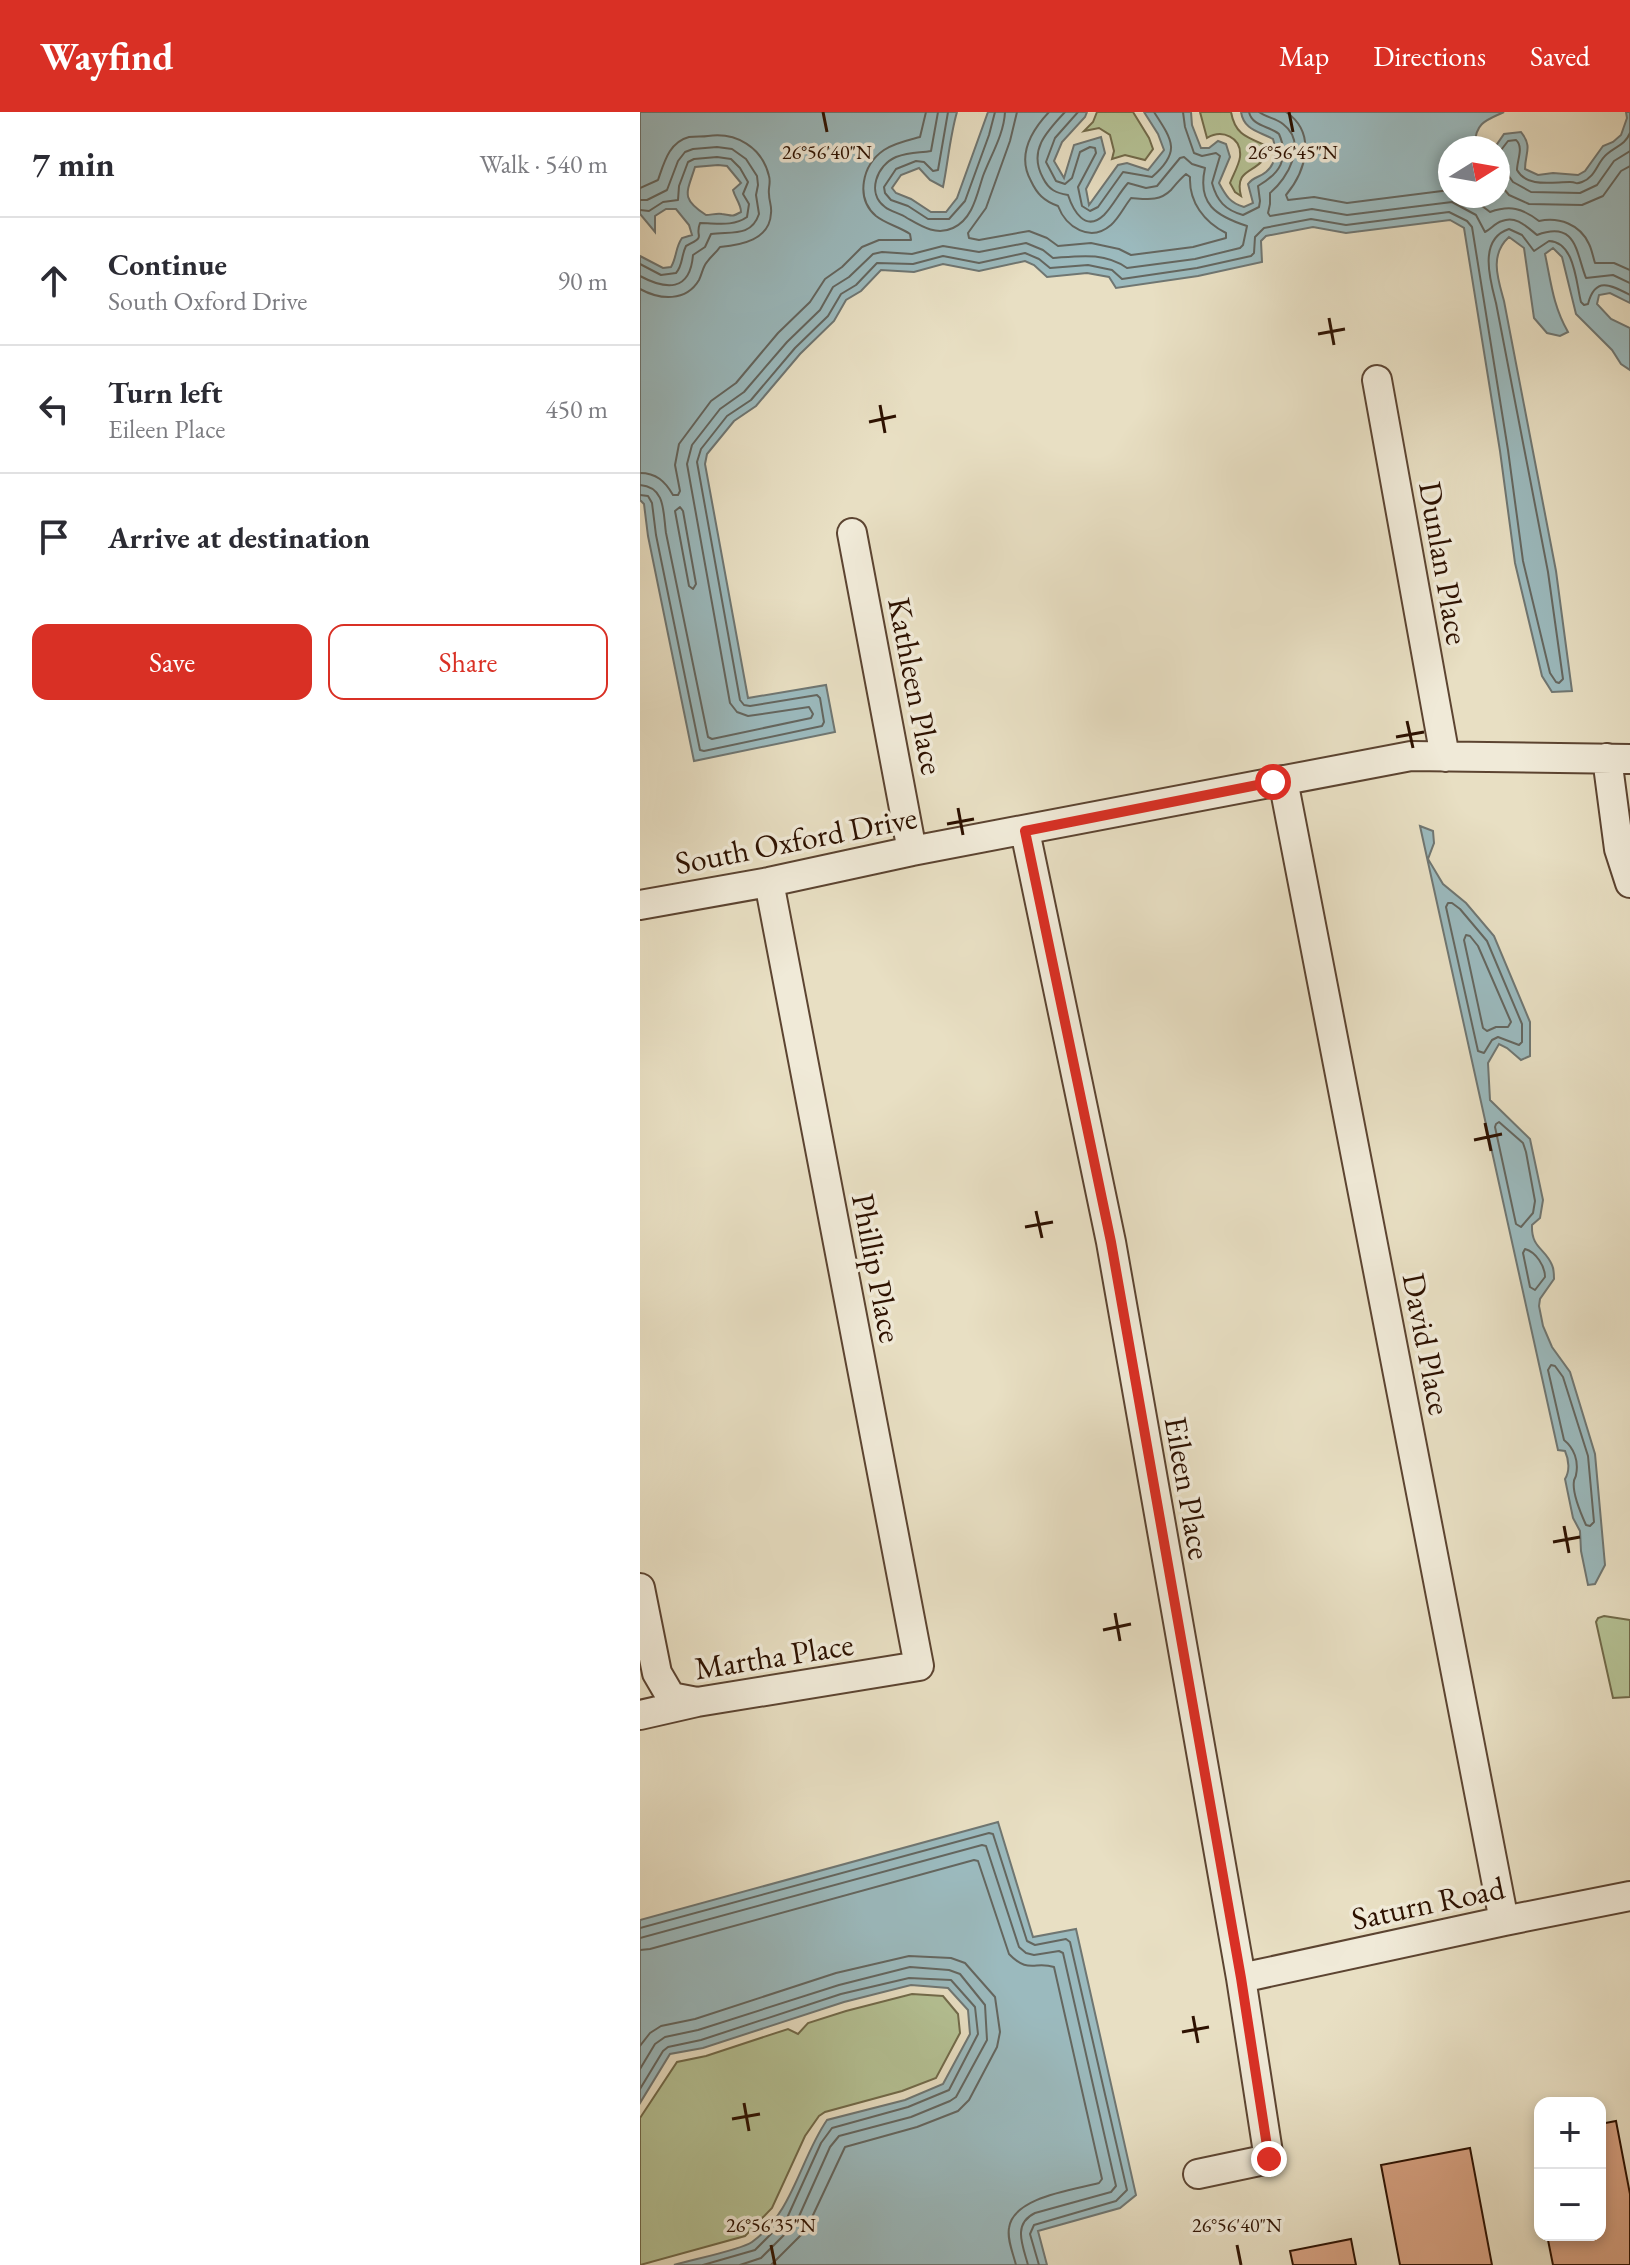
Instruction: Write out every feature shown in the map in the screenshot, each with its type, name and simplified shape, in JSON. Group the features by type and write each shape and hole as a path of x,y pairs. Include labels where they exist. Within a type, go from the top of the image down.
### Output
{"street":[{"name":"Dunlan Place","path":"1377,380 1445,757"},
{"name":"Kathleen Place","path":"852,533 912,851"},
{"name":"South Oxford Drive","path":"640,905 1411,756 1619,759"},
{"path":"1619,759 1619,849 1630,883"},
{"name":"David Place","path":"1283,780 1504,1921"},
{"name":"Eileen Place","path":"1025,831 1111,1242 1241,1978 1269,2159 1198,2174"},
{"name":"Phillip Place","path":"769,882 919,1666"},
{"path":"640,1588 657,1673 671,1697 697,1702"},
{"name":"Martha Place","path":"640,1715 697,1702 919,1666"},
{"name":"Saturn Road","path":"1241,1978 1630,1896"}],"green space":[{"path":"1097,112 1133,112 1153,149 1145,160 1125,155 1112,159 1114,151 1110,135 1099,128 1084,131"},
{"path":"1200,112 1231,112 1239,130 1265,145 1262,161 1242,178 1241,196 1230,183 1239,160 1238,144 1225,135 1207,138"},
{"path":"1604,1616 1630,1620 1630,1697 1613,1698 1596,1622"},
{"path":"912,1994 943,1996 958,2014 960,2033 936,2078 819,2116 805,2136 772,2208 745,2236 640,2265 640,2118 677,2062 706,2056 788,2029 798,2034 808,2023"}],"water":[{"path":"640,112 957,112 943,187 930,180 919,168 901,175 892,188 931,212 946,212 957,198 988,112 1087,112 1062,142 1054,161 1064,178 1074,145 1101,137 1105,153 1086,189 1089,205 1118,165 1127,163 1148,170 1164,150 1144,112 1191,112 1192,125 1201,148 1209,148 1218,141 1226,144 1230,157 1219,183 1229,198 1244,207 1253,203 1248,184 1269,169 1275,152 1273,139 1248,126 1241,112 1504,112 1484,123 1477,136 1438,136 1438,208 1510,208 1510,136 1503,136 1504,134 1521,132 1525,137 1528,146 1525,169 1538,175 1578,175 1585,171 1603,146 1621,135 1626,112 1630,112 1630,303 1610,293 1599,295 1597,304 1611,319 1630,328 1630,370 1576,314 1562,257 1553,248 1545,254 1556,303 1568,332 1560,336 1547,333 1534,318 1524,248 1509,237 1497,259 1556,571 1572,691 1552,692 1542,676 1515,563 1464,228 1450,220 1346,233 1313,227 1266,236 1261,241 1262,262 1198,276 1116,288 1109,277 1087,273 1047,277 1025,261 979,271 943,264 914,272 881,270 861,291 846,300 834,321 800,354 756,406 734,421 707,454 705,464 748,698 826,685 835,732 694,761 644,504 640,500 640,256 663,268 671,267 682,238 692,235 689,225 676,209 666,209 655,216 655,232 640,214","holes":["727,166 741,183 733,190 741,212 733,216 706,215 689,199 695,167"]},
{"path":"1420,826 1433,831 1434,843 1428,859 1443,884 1466,903 1494,936 1530,1022 1530,1056 1521,1060 1499,1044 1488,1063 1490,1100 1530,1139 1543,1200 1540,1218 1532,1225 1532,1233 1554,1273 1554,1279 1540,1299 1543,1326 1552,1347 1570,1372 1595,1454 1605,1565 1595,1584 1588,1585 1580,1531 1573,1518 1565,1479 1567,1458 1565,1451 1558,1450"},
{"path":"998,1822 1033,1937 1076,1929 1136,2195 1120,2208 1038,2231 1047,2265 674,2265 746,2245 766,2230 787,2201 827,2120 905,2100 943,2084 970,2034 968,2010 948,1988 911,1985 844,2002 703,2048 670,2054 640,2103 640,1920"}],"building":[{"path":"1616,2121 1630,2194 1630,2265 1553,2265 1548,2241 1606,2241 1606,2123"},
{"path":"1470,2148 1492,2265 1400,2265 1381,2165"},
{"path":"1351,2239 1356,2265 1293,2265 1290,2251"}],"route":[{"path":"1269,2159 1241,1978 1111,1242 1025,831 1273,782"}]}
